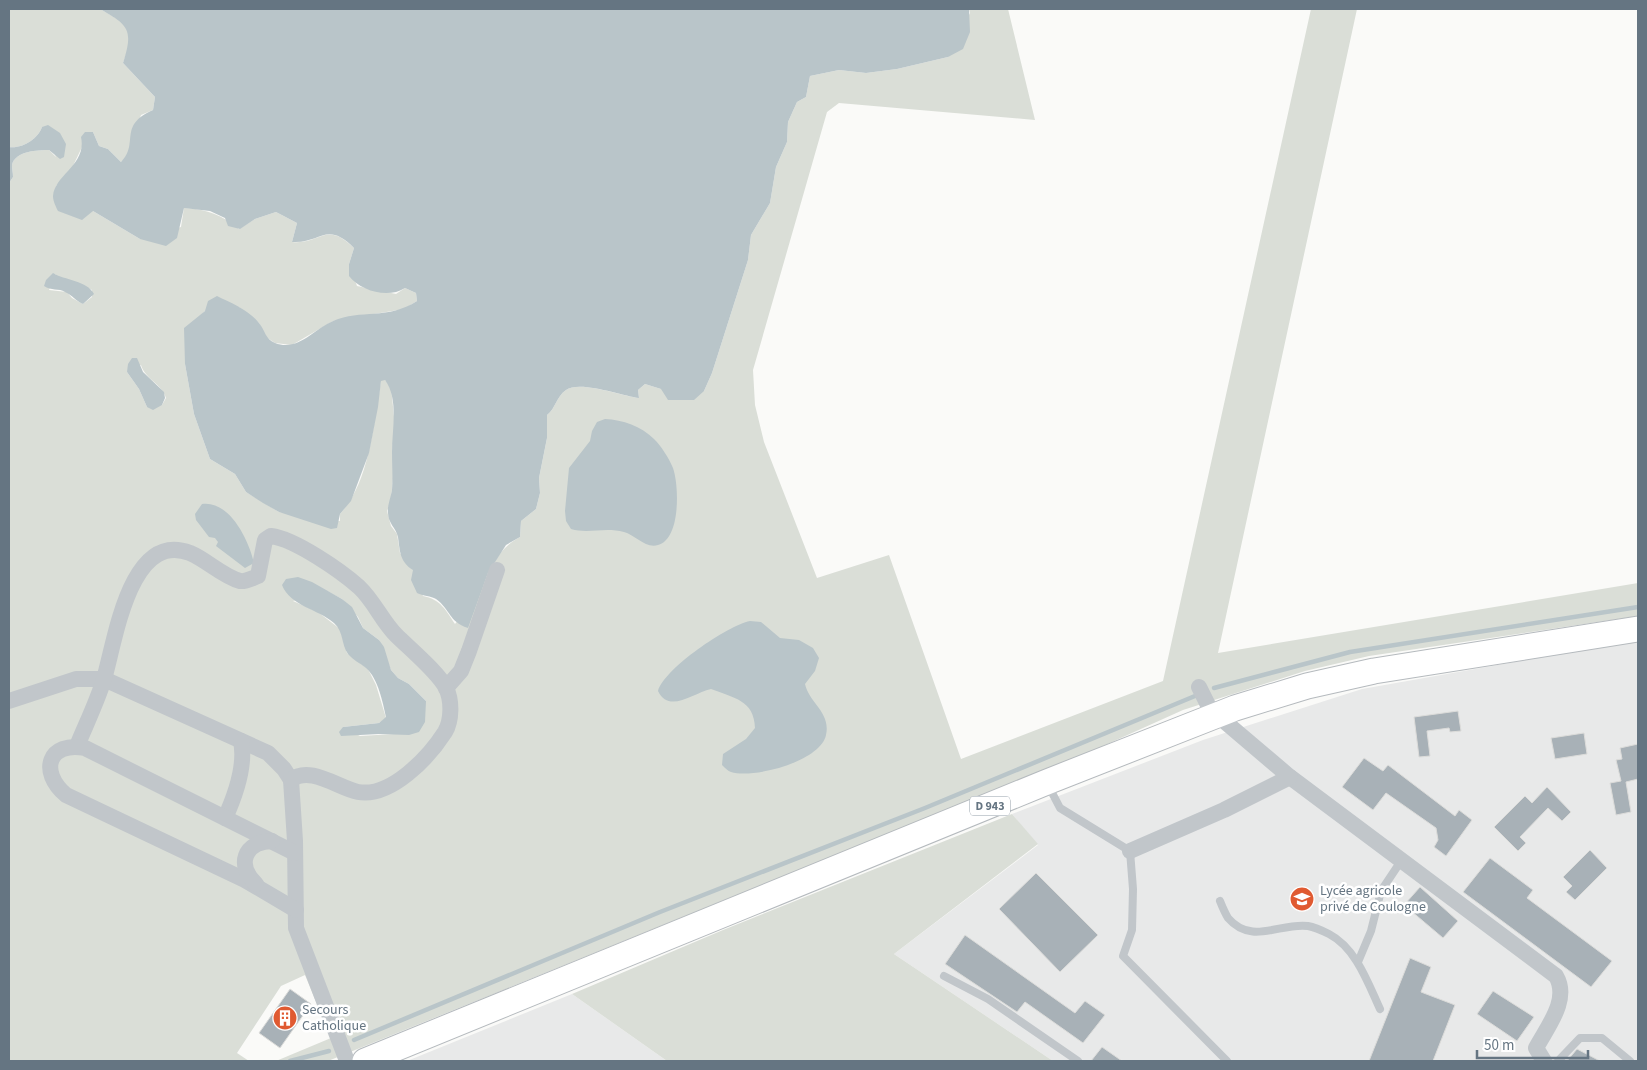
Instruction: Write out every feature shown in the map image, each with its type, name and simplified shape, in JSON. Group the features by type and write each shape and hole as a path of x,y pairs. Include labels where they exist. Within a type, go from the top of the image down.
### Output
{"main road":[{"name":"D 943","path":"365,1061 1047,782 1216,715 1307,686 1374,670 1638,628"}],"street":[{"path":"9,701 76,679 104,679 268,753 289,766 359,792 373,792 394,783 414,769 446,730 451,710 446,688 392,630 359,588 308,553 279,537 271,536 266,540 258,576 248,581 240,581 203,558 185,551 167,552 151,559 138,575 121,610 104,679 77,746"},
{"path":"446,688 461,671 467,658 497,570"},
{"path":"1199,687 1208,705 1216,715 1290,777 1556,976 1561,987 1560,1000 1536,1048 1544,1061"},
{"path":"225,818 233,800 243,752 240,740"},
{"path":"295,853 85,748 72,746 60,751 51,759 49,774 56,786 66,795 262,890 296,910"},
{"path":"268,753 284,769 291,780 295,853 296,928 347,1061"},
{"path":"291,780 297,775 309,774"},
{"path":"1130,851 1224,810 1290,777"},
{"path":"262,890 250,878 245,869 245,859 250,848 260,842 272,841"}],"lane":[{"path":"1047,782 1052,796 1060,808 1130,851 1133,890 1132,930 1123,956 1227,1061"},
{"path":"1358,962 1371,931 1381,891 1401,861"},
{"path":"1220,901 1228,918 1245,929 1266,933 1290,927 1308,926 1330,935 1358,962 1380,1008"},
{"path":"944,976 988,999 1078,1061"},
{"path":"1558,1061 1580,1038 1602,1038 1630,1061"}],"shaded area":[{"path":"9,9 100,9 123,22 129,33 129,46 123,63 155,97 153,110 141,115 127,157 121,162 108,149 99,146 93,132 83,145 71,170 56,186 140,239 181,227 184,208 214,214 239,229 255,219 276,212 297,223 292,242 302,242 329,235 344,240 354,248 349,264 357,286 396,294 405,288 416,293 417,301 404,309 333,321 292,345 275,343 266,337 259,323 239,307 205,311 201,315 185,364 194,414 210,459 235,474 246,492 279,512 340,521 340,514 357,488 363,473 371,441 381,380 385,380 391,387 395,426 392,452 394,467 391,501 387,511 391,526 397,534 400,553 414,570 423,596 438,602 455,624 476,598 500,553 520,537 521,521 536,509 540,493 539,478 547,438 547,415 566,390 572,387 591,388 639,398 638,390 645,384 661,389 704,391 712,373 748,260 751,235 770,203 776,167 787,142 788,122 797,102 806,97 810,76 839,70 866,73 897,69 948,57 970,13 969,9 1008,9 1035,120 839,103 827,112 753,370 755,405 764,442 817,578 889,555 961,759 1163,681 1311,9 1357,9 1218,653 1638,583 1638,616 1369,656 1305,671 1183,710 1092,751 328,1061 276,1061 331,1038 305,975 281,986 237,1053 249,1061 9,1061 9,183 13,177 12,165 14,160 22,154 49,150 56,157 42,127 29,142 24,145 9,147","holes":["55,274 92,290 92,297 83,304 72,298 67,292 49,290","141,365 146,374 164,393 166,398 162,405 147,407 139,389 127,372","327,591 342,599 358,617 363,628 379,640 391,670 426,701 394,734 360,736 343,727 379,723 386,718 376,685 368,669 347,653 340,629 318,612 293,601"]},
{"path":"100,9 969,9 970,32 963,49 948,57 897,69 866,73 839,70 810,76 806,97 797,102 788,122 787,142 776,167 770,203 751,235 748,260 712,373 704,391 694,400 668,400 661,389 645,384 638,390 639,398 581,387 572,387 563,393 547,415 547,438 539,478 540,493 536,509 521,521 520,537 506,545 488,573 468,628 453,619 445,607 436,599 417,593 411,580 413,570 405,564 401,556 398,537 389,520 388,513 392,493 394,414 392,396 385,380 381,381 369,453 351,501 340,514 337,528 331,529 279,512 263,503 246,492 235,474 210,459 194,414 185,364 184,328 205,311 208,301 217,296 250,314 259,323 269,339 283,345 298,342 343,317 385,313 406,307 417,301 416,293 405,288 391,293 375,292 360,286 349,276 349,264 354,248 344,240 330,234 302,242 292,242 297,223 276,212 255,219 240,229 228,226 225,218 210,211 184,208 177,238 166,246 140,239 93,211 82,220 58,211 53,198 55,188 79,155 82,147 81,137 85,132 93,132 99,146 108,149 121,162 129,148 132,128 135,122 153,110 155,97 123,63 128,42 126,29 117,19"},
{"path":"48,125 60,133 66,144 64,157 60,159 49,150 22,154 14,160 12,165 13,177 9,183 9,147 24,145 37,135 42,127"},
{"path":"53,273 87,286 94,294 83,304 63,291 47,288 44,286 46,280"},
{"path":"132,358 137,358 143,372 164,392 165,398 162,405 153,410 147,407 139,389 127,372 128,364"},
{"path":"605,419 631,424 649,434 662,449 673,468 677,498 674,522 671,533 665,541 658,545 649,545 624,532 571,529 566,521 565,511 569,468 590,441 592,431 597,422"},
{"path":"202,504 212,504 221,508 237,524 248,544 254,563 245,568 216,546 218,542 215,538 209,537 196,520 195,514"},
{"path":"298,577 312,582 342,599 352,607 363,628 379,640 384,647 391,670 426,701 425,722 419,732 409,735 341,736 339,732 343,727 379,723 386,717 382,698 370,672 348,654 341,634 334,623 298,603 286,592 282,585 286,579"},
{"path":"750,621 761,622 780,638 799,640 813,648 819,658 815,671 805,684 807,691 823,714 827,727 826,735 821,744 812,753 785,766 755,773 730,772 722,765 723,754 746,739 755,728 754,719 747,706 735,698 711,689 675,702 663,698 658,691 672,671 698,649 740,624"},
{"name":"Lycée agricole privé de Coulogne","path":"1638,640 1638,1061 1053,1061 894,954 1038,845 1012,814 1203,740 1362,689"},
{"path":"1012,814 1038,844 894,954 1053,1061 667,1061 572,994 723,930"},
{"path":"572,994 667,1061 407,1061"}],"building":[{"path":"1458,711 1461,731 1450,732 1449,728 1427,731 1430,756 1419,757 1414,717"},
{"path":"1584,733 1587,754 1555,759 1551,738"},
{"path":"1638,744 1638,779 1626,782 1631,812 1616,815 1610,783 1621,781 1616,760 1622,759 1620,748"},
{"path":"1364,758 1383,771 1388,765 1455,816 1459,810 1472,820 1446,856 1434,847 1438,840 1436,828 1386,793 1373,810 1342,787"},
{"path":"1547,787 1571,812 1562,821 1548,808 1520,837 1526,843 1518,851 1494,827 1525,796 1532,803"},
{"path":"1590,850 1607,868 1575,900 1566,892 1572,886 1563,877"},
{"path":"1490,858 1533,890 1527,898 1612,961 1591,987 1463,892"},
{"path":"1036,873 1098,935 1060,972 999,909"},
{"path":"1420,887 1458,921 1443,938 1404,905"},
{"path":"965,935 1075,1013 1085,1001 1105,1015 1083,1043 1025,1002 1017,1012 945,964"},
{"path":"1410,958 1431,967 1421,992 1455,1005 1433,1061 1369,1061"},
{"name":"Secours Catholique","path":"290,989 311,1004 280,1048 259,1033"},
{"path":"1493,991 1534,1017 1517,1041 1477,1014"},
{"path":"1102,1047 1122,1061 1091,1061"},
{"path":"1577,1049 1600,1061 1567,1061"}],"waterway":[{"path":"1214,688 1350,652 1638,607"},
{"path":"354,1040 660,912 925,808 1195,696"},
{"path":"290,1061 329,1051"}],"place":[{"name":"Lycée agricole privé de Coulogne","path":"1302,899"},
{"name":"Secours Catholique","path":"285,1018"}]}
